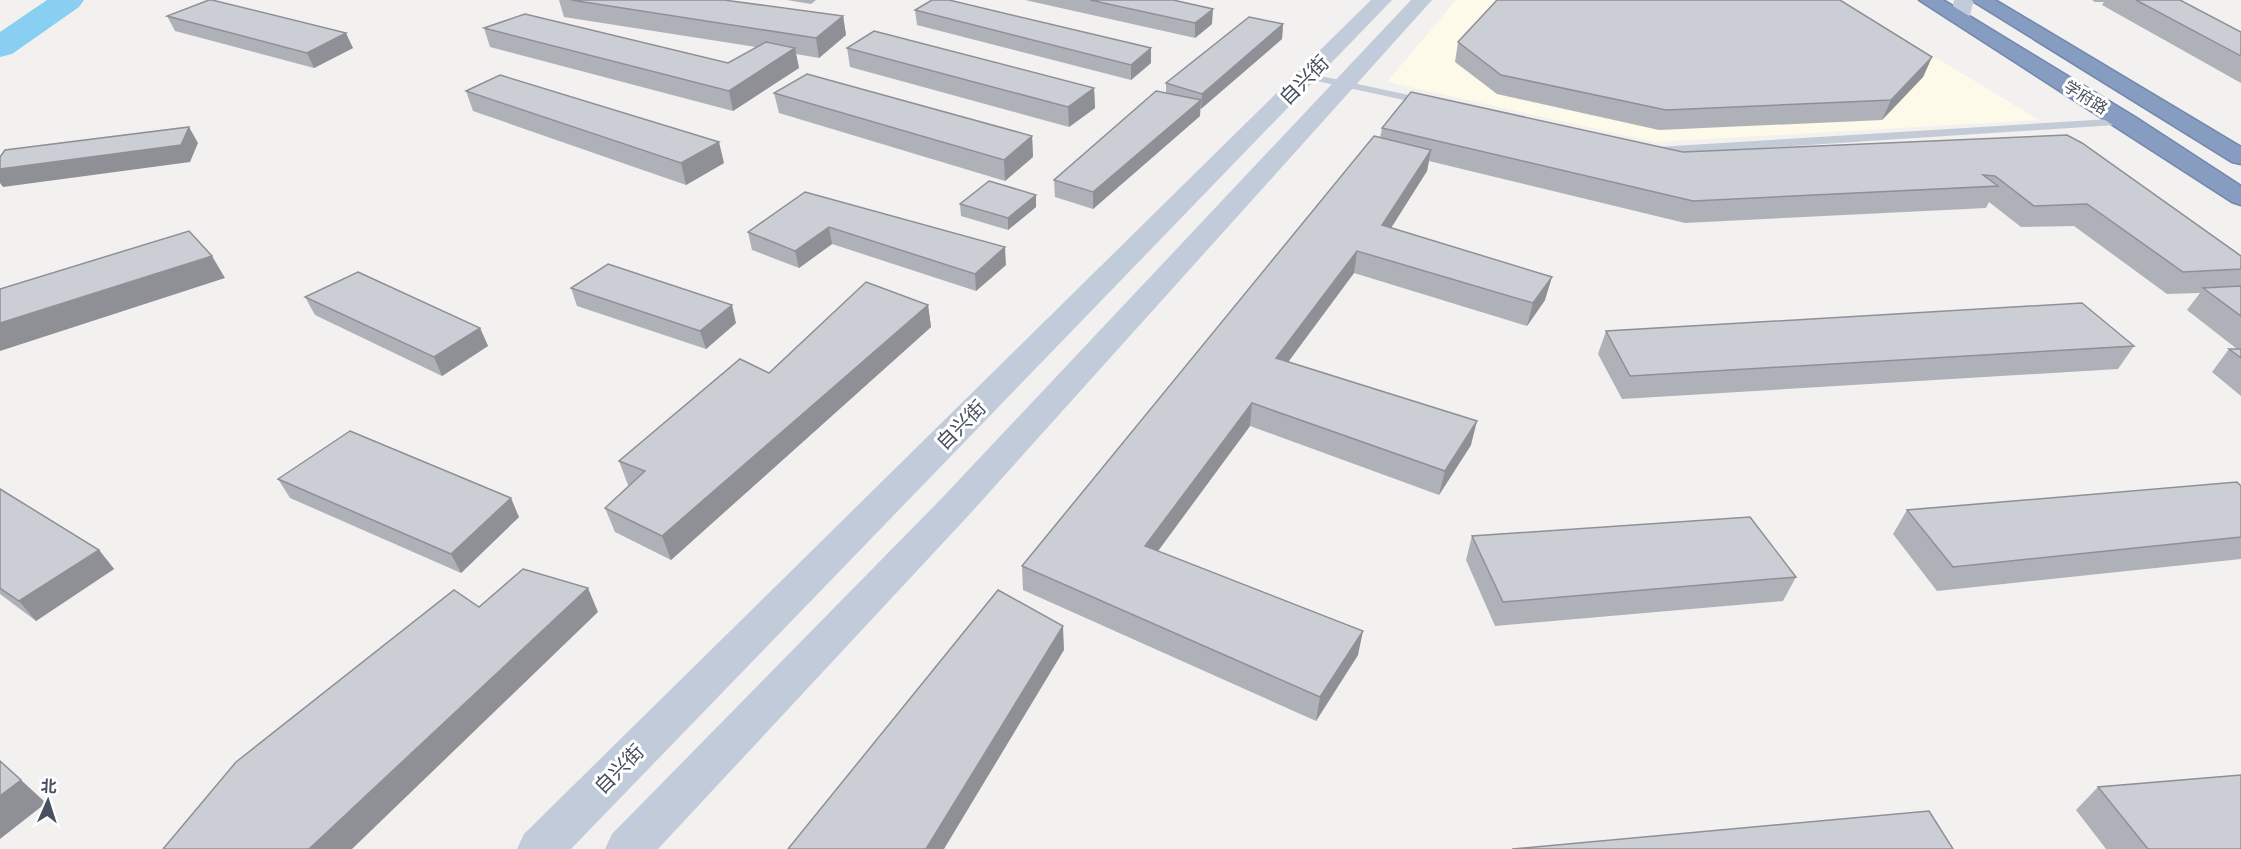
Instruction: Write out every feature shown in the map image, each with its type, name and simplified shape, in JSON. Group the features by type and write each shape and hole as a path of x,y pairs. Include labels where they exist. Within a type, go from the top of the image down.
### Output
{"highway":[{"name":"学府路","path":"1929,0 1962,9 2241,197"},
{"name":"学府路","path":"1988,2 2241,158"}],"main road":[{"name":"自兴街","path":"540,849 1382,0"},
{"name":"自兴街","path":"628,849 955,507 1422,0"}],"lane":[{"path":"1308,76 1436,104"},
{"path":"1640,147 1663,152 2127,122"}],"shaded area":[{"path":"1456,0 1841,0 2039,120 1655,142 1387,82"}],"building":[{"path":"209,0 346,33 307,53 167,16"},
{"path":"571,0 724,0 843,16 816,38"},
{"path":"932,0 949,0 1151,48 1131,65 915,10"},
{"path":"1090,0 1173,0 1213,9 1195,23"},
{"path":"1497,0 1840,0 1932,57 1891,100 1666,110 1501,75 1458,42"},
{"path":"2136,0 2180,0 2241,32 2241,56"},
{"path":"525,14 728,63 766,42 795,48 729,91 484,28"},
{"path":"1249,17 1283,24 1202,94 1166,83"},
{"path":"874,31 1094,88 1068,107 847,48"},
{"path":"807,74 1032,136 1004,160 774,93"},
{"path":"500,75 719,142 681,163 466,91"},
{"path":"1156,91 1201,100 1093,192 1054,180"},
{"path":"1411,92 1683,152 2067,135 2082,143 2241,256 2241,269 2183,272 2087,204 2034,206 1995,176 1983,175 1998,186 1693,201 1382,128"},
{"path":"189,127 181,145 0,169 0,157 5,150"},
{"path":"1374,136 1431,150 1382,225 1552,277 1533,303 1357,251 1276,358 1477,421 1445,471 1252,403 1145,546 1363,631 1320,697 1022,566"},
{"path":"989,181 1036,195 1008,218 960,204"},
{"path":"805,192 1005,247 975,274 829,227 795,251 748,232"},
{"path":"189,231 212,256 0,323 0,289"},
{"path":"608,264 732,305 700,331 571,288"},
{"path":"358,272 480,328 434,357 305,297"},
{"path":"866,282 928,305 662,536 605,508 645,471 619,461 740,359 769,373"},
{"path":"2241,286 2241,316 2203,288"},
{"path":"2082,303 2134,346 1630,376 1606,331"},
{"path":"2229,349 2241,349 2241,358"},
{"path":"350,431 511,498 451,554 278,479"},
{"path":"2237,482 2241,486 2241,537 1953,567 1907,510"},
{"path":"0,489 99,550 19,601 0,588"},
{"path":"1750,517 1796,577 1503,602 1472,536"},
{"path":"523,569 588,588 309,849 163,849 236,762 454,590 479,607"},
{"path":"998,590 1063,626 926,849 788,849"},
{"path":"0,761 21,780 0,796"},
{"path":"2241,775 2241,849 2148,849 2098,787"},
{"path":"1929,811 1953,849 1512,849"}],"waterway":[{"path":"0,47 68,0"}]}
